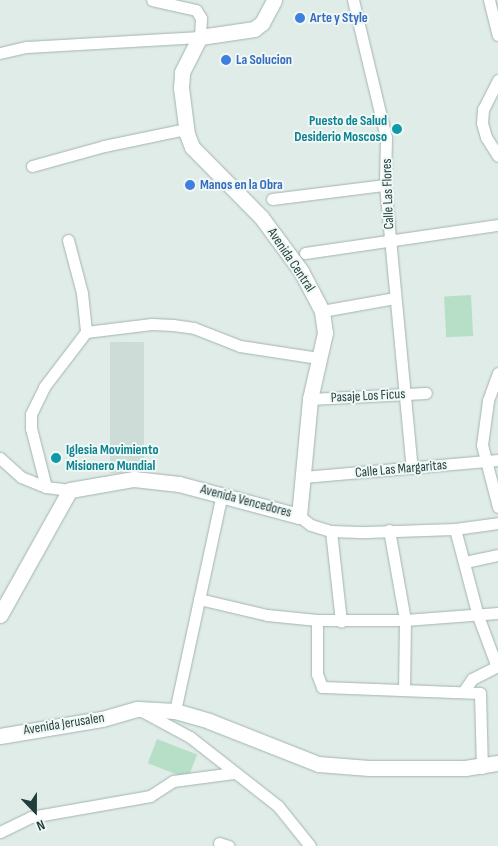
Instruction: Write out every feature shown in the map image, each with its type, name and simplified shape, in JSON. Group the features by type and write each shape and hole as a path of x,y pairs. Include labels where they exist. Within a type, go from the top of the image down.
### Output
{"street":[{"path":"152,0 196,10 201,18 200,37"},
{"path":"0,52 47,46 200,37 254,29 262,23 273,0"},
{"name":"Calle Las Flores","path":"352,0 386,137 385,184 403,394"},
{"path":"489,0 498,35"},
{"name":"Avenida Central","path":"200,37 182,72 186,129 199,157 261,217 301,272 322,311 325,333 310,399 299,516"},
{"path":"498,80 483,109 482,122 486,137 498,156"},
{"path":"32,166 104,146 186,129"},
{"path":"272,199 385,184"},
{"path":"305,252 390,242 498,224"},
{"path":"46,487 31,428 31,414 44,387 86,332 82,293 68,240"},
{"path":"322,311 395,298"},
{"path":"86,332 152,324 180,326 194,328 240,346 318,358"},
{"path":"498,373 483,425 483,462 498,507"},
{"name":"Pasaje Los Ficus","path":"310,399 426,393"},
{"path":"403,394 412,468"},
{"name":"Avenida Vencedores","path":"0,458 21,477 46,487 70,490 134,479 178,484 222,494 299,516 311,525 331,530 455,529 498,523"},
{"name":"Calle Las Margaritas","path":"303,477 498,460"},
{"path":"0,615 70,490"},
{"path":"175,712 222,494"},
{"path":"455,529 478,616 497,667 472,679 463,692"},
{"path":"331,530 341,621"},
{"path":"389,530 405,620 404,689"},
{"path":"465,562 498,555"},
{"path":"199,598 267,615 317,620 405,620 498,613"},
{"path":"317,620 317,674 322,687 480,692 482,768"},
{"path":"133,710 175,712 209,721 318,764 369,768 482,768 498,764"},
{"path":"133,710 190,737 233,773 278,806 310,846"},
{"name":"Avenida Jerusalen","path":"0,736 102,720 133,710"},
{"path":"0,832 31,817 150,796 173,782 233,773"}],"shaded area":[{"path":"110,342 144,342 144,473 110,473"}],"green space":[{"path":"471,295 473,336 446,337 444,296"},
{"path":"157,739 197,754 188,779 148,763"}],"place":[{"name":"Arte y Style","path":"300,18"},
{"name":"La Solucion","path":"226,60"},
{"name":"Puesto de Salud Desiderio Moscoso","path":"397,129"},
{"name":"Manos en la Obra","path":"190,185"},
{"name":"Iglesia Movimiento Misionero Mundial","path":"56,458"}]}
